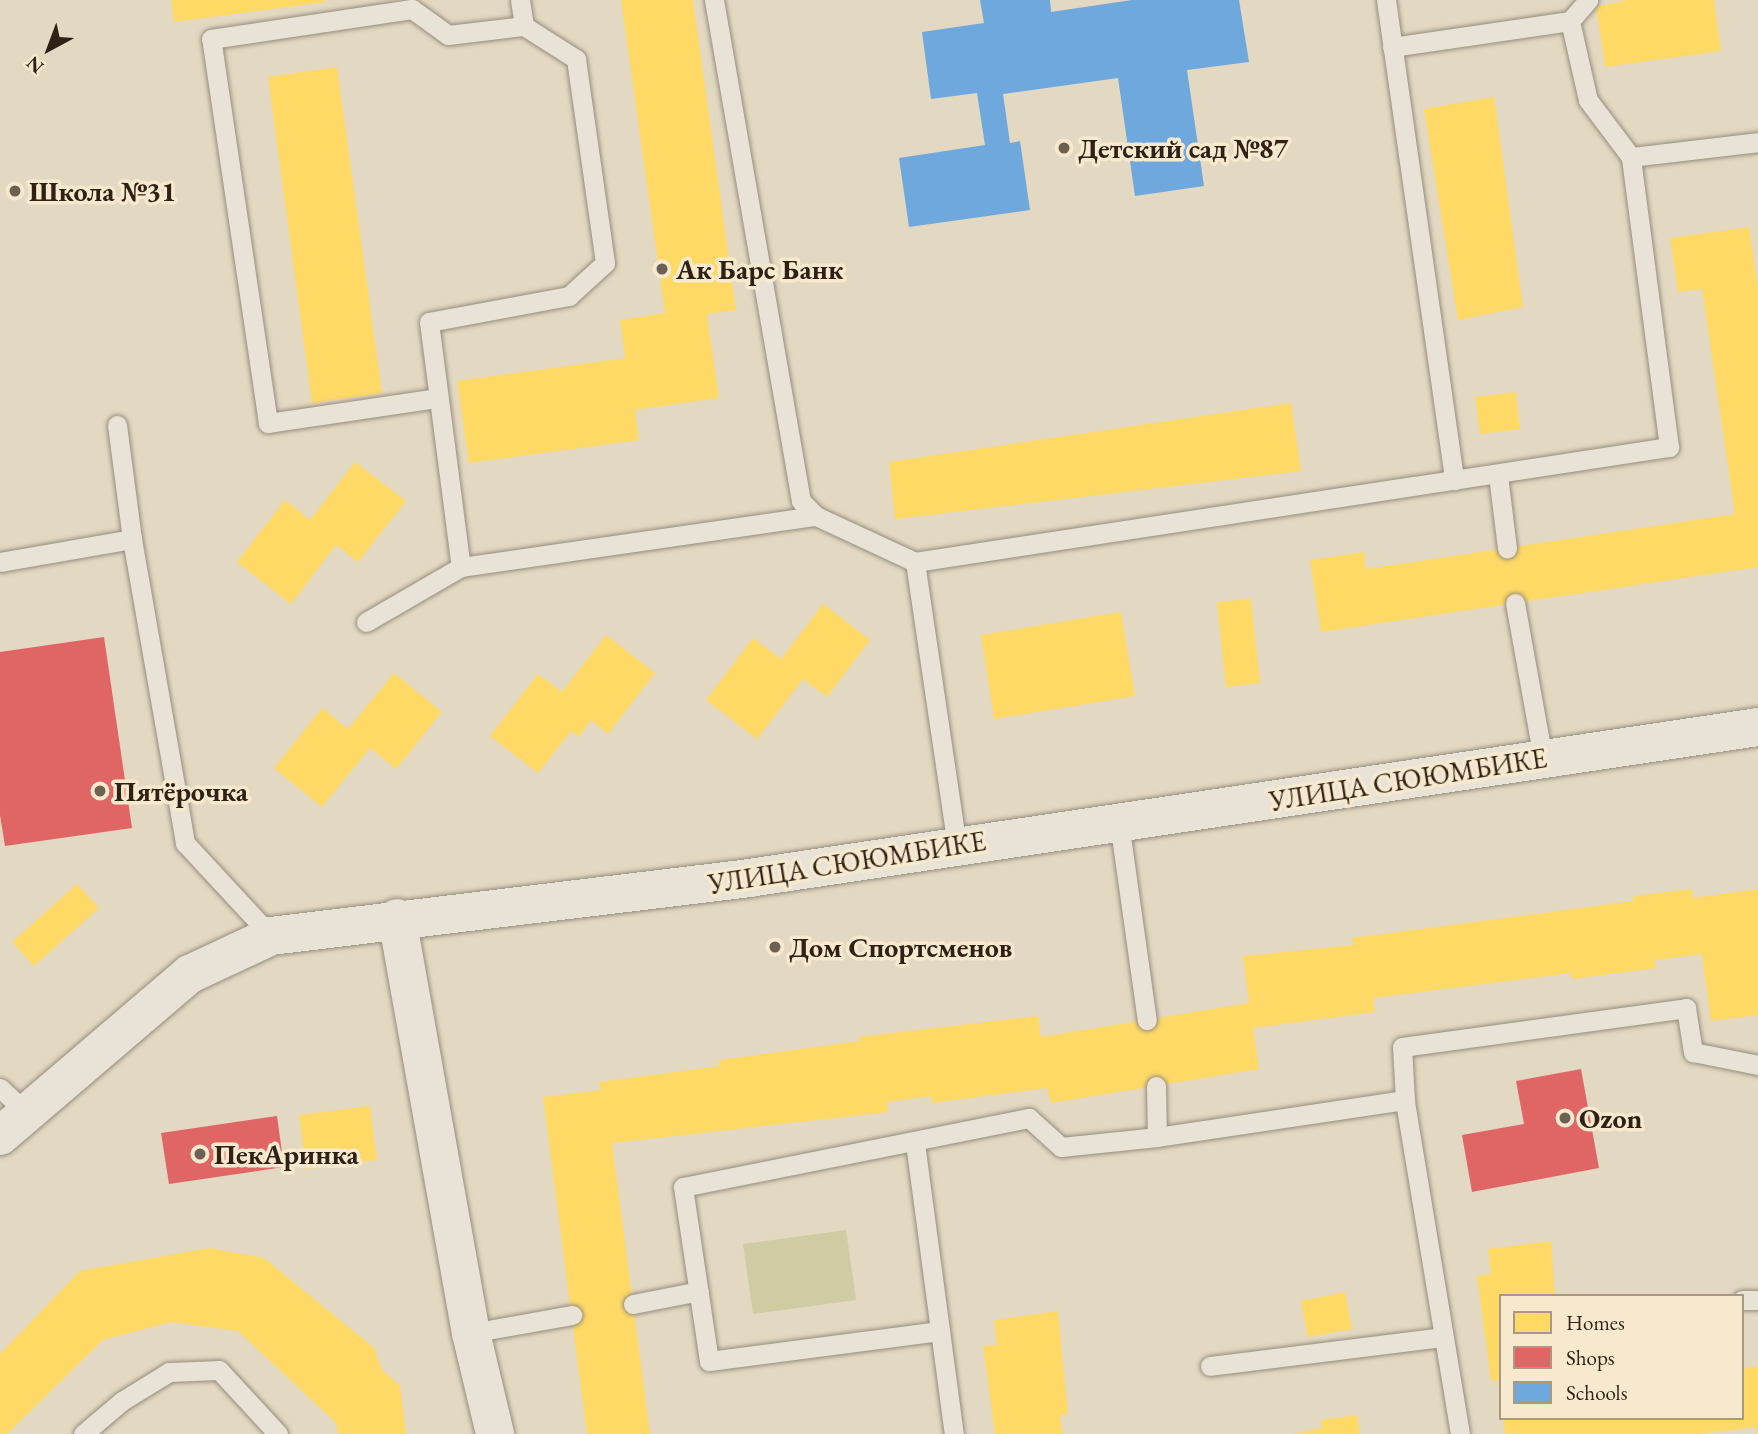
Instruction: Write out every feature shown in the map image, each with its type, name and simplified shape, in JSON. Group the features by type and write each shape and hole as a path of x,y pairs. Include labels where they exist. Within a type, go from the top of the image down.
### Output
{"street":[{"name":"УЛИЦА СЮЮМБИКЕ","path":"9,1112 190,974 271,936 397,918 736,880 1758,727"},
{"path":"397,918 471,1333 495,1434"}],"lane":[{"path":"520,0 524,26"},
{"path":"714,0 801,500 816,516 915,562 1669,447 1631,157 1588,100 1570,21"},
{"path":"1386,0 1454,480"},
{"path":"1392,47 1570,21 1588,0"},
{"path":"437,398 268,423 211,38 412,9 448,34 524,26 576,59 605,263 569,296 429,323 461,567"},
{"path":"1631,157 1758,142"},
{"path":"117,425 132,539 185,843 271,936"},
{"path":"1498,475 1507,548"},
{"path":"366,621 461,567 816,516"},
{"path":"0,562 132,539"},
{"path":"915,562 957,846"},
{"path":"1515,603 1543,758"},
{"path":"1119,822 1147,1020"},
{"path":"1460,1434 1405,1100 1402,1047 1686,1008 1693,1052 1758,1065"},
{"path":"1156,1086 1157,1137"},
{"path":"940,1331 709,1361 682,1188 1029,1118 1061,1147 1157,1137 1405,1100"},
{"path":"915,1143 954,1434"},
{"path":"632,1304 699,1291"},
{"path":"471,1333 572,1315"},
{"path":"1210,1366 1442,1337"},
{"path":"83,1434 122,1401 169,1372 219,1370 278,1434"}],"shaded area":[{"path":"846,1230 856,1300 753,1314 743,1244"}],"building: Homes":[{"path":"171,0 325,0 325,2 174,22"},
{"path":"621,0 693,0 736,310 707,314 719,398 635,410 639,440 469,463 457,381 625,358 620,320 665,313"},
{"path":"1626,0 1714,0 1721,51 1605,67 1596,7"},
{"path":"337,67 382,393 312,403 268,77"},
{"path":"1494,97 1523,307 1458,320 1424,109"},
{"path":"1749,227 1758,288 1758,567 1321,632 1310,560 1364,552 1366,569 1735,514 1702,289 1678,292 1670,238"},
{"path":"1516,392 1520,429 1480,434 1475,397"},
{"path":"1291,403 1301,471 895,519 889,462"},
{"path":"355,462 406,501 358,562 336,545 291,604 237,562 285,500 310,520"},
{"path":"1251,599 1260,683 1226,687 1217,602"},
{"path":"823,604 870,640 827,697 803,679 757,739 706,700 753,638 781,659"},
{"path":"1121,612 1135,696 994,719 981,635"},
{"path":"606,635 655,673 608,734 591,720 579,737 571,731 538,773 490,736 538,674 562,692"},
{"path":"394,673 442,712 396,769 370,748 322,807 274,768 322,708 348,729"},
{"path":"77,884 99,908 34,966 12,942"},
{"path":"1692,889 1693,898 1758,889 1758,1015 1711,1021 1702,954 1655,960 1656,968 1572,979 1571,973 1373,998 1375,1012 1253,1028 1259,1069 1051,1103 1047,1088 932,1103 931,1096 887,1102 888,1112 612,1143 650,1434 587,1434 543,1097 601,1090 599,1082 720,1066 719,1060 860,1041 859,1037 1038,1016 1041,1037 1249,1003 1243,956 1354,945 1352,938 1634,901 1633,896"},
{"path":"370,1106 377,1160 306,1169 299,1115"},
{"path":"1551,1241 1555,1294 1499,1294 1499,1391 1498,1380 1491,1381 1477,1276 1491,1274 1488,1249"},
{"path":"209,1248 264,1258 374,1348 382,1370 400,1386 406,1434 338,1434 336,1423 238,1331 171,1322 103,1340 7,1434 0,1434 0,1354 80,1271"},
{"path":"1345,1292 1352,1329 1308,1337 1301,1301"},
{"path":"1058,1311 1068,1414 1060,1415 1063,1434 995,1434 983,1346 997,1345 994,1320"},
{"path":"1758,1366 1758,1434 1755,1427 1700,1434 1505,1434 1503,1420 1744,1420 1744,1368"},
{"path":"1357,1415 1360,1434 1293,1434 1322,1428 1321,1420"}],"building: Shops":[{"path":"104,637 132,828 5,846 0,815 0,652"},
{"path":"1581,1069 1599,1168 1472,1192 1462,1135 1524,1124 1516,1081"},
{"path":"277,1116 284,1167 169,1184 161,1133"}],"building: Schools":[{"path":"980,0 1050,0 1051,12 1132,0 1239,0 1249,62 1187,70 1204,186 1135,196 1118,78 1003,94 1010,143 1020,141 1030,210 909,227 899,158 985,145 977,93 931,99 922,32 984,23"}],"place":[{"name":"Детский сад №87","path":"1064,148"},
{"name":"Школа №31","path":"15,191"},
{"name":"Ак Барс Банк","path":"662,269"},
{"name":"Пятёрочка","path":"100,791"},
{"name":"Дом Спортсменов","path":"775,947"},
{"name":"Ozon","path":"1565,1118"},
{"name":"ПекАринка","path":"200,1154"}]}
